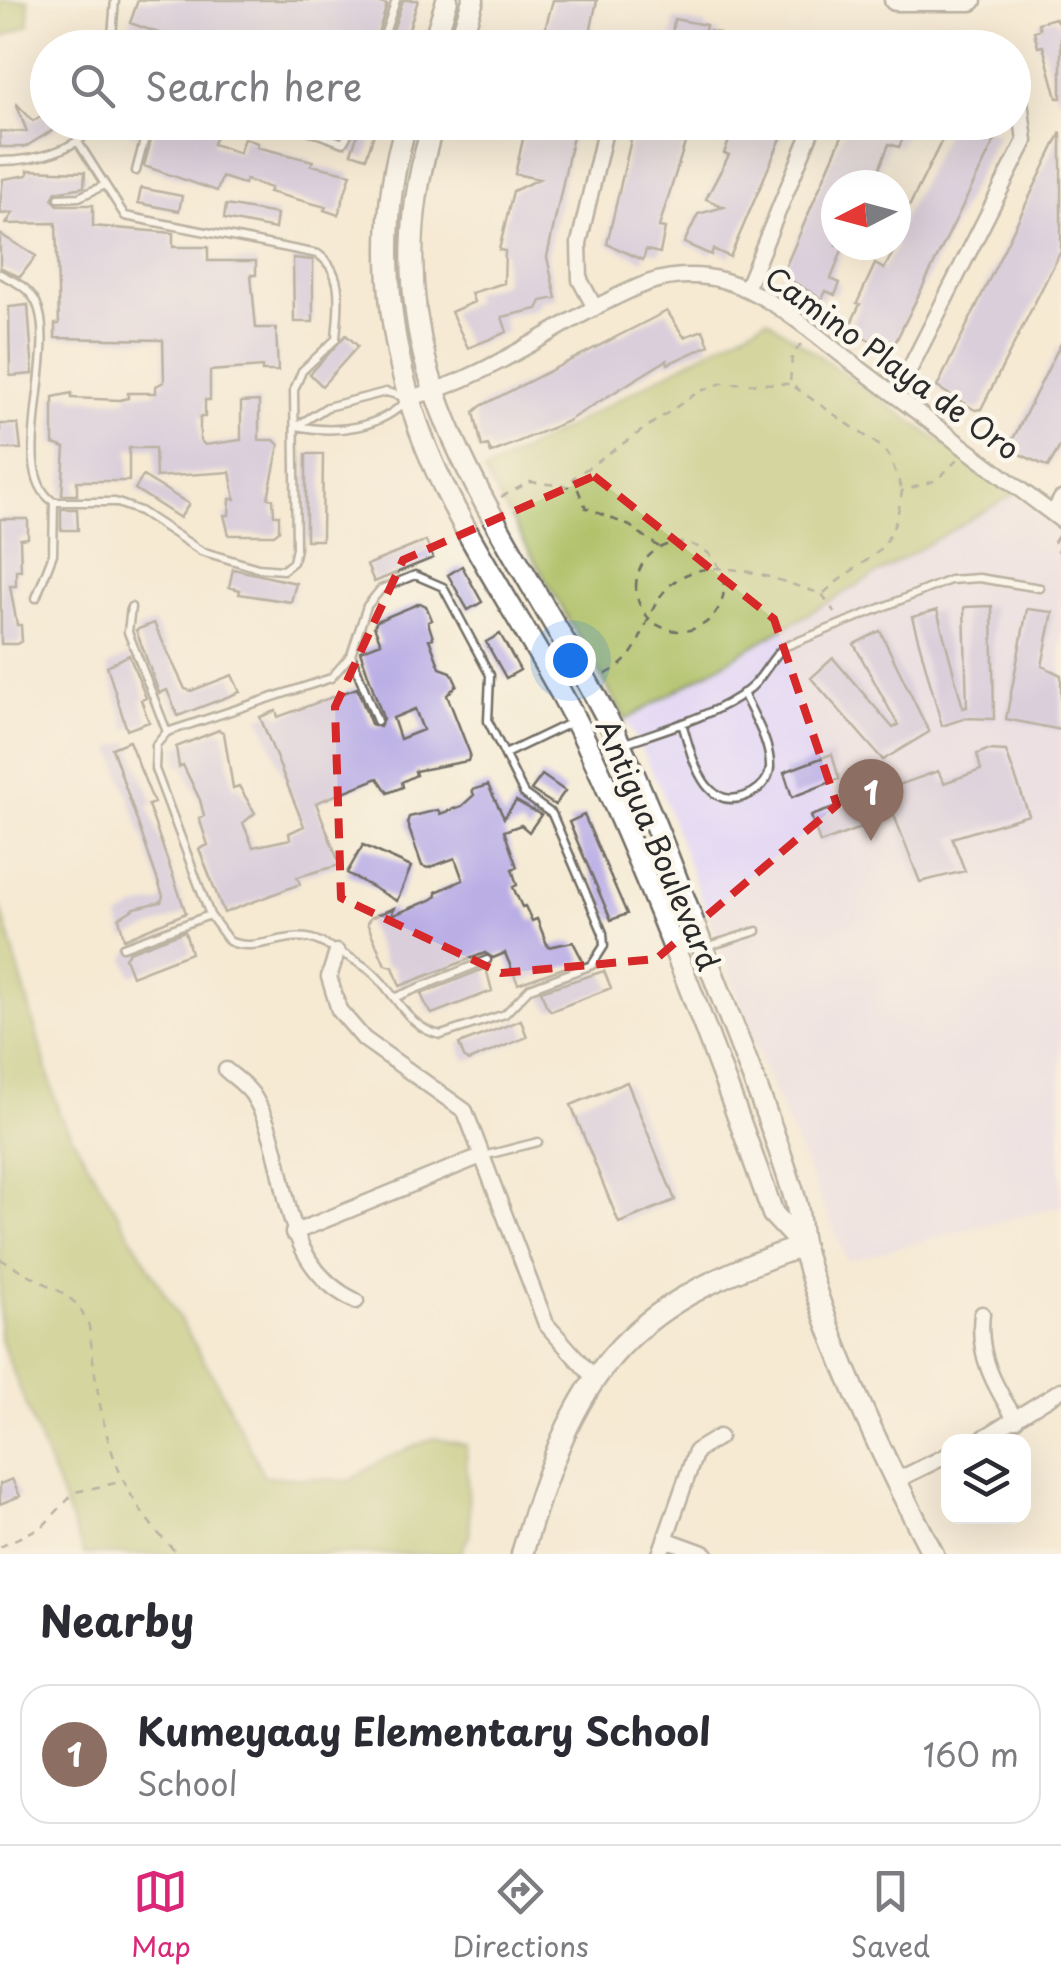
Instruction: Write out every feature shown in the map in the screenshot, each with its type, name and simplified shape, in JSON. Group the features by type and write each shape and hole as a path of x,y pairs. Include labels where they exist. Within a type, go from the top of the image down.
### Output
{"main road":[{"path":"438,30 447,0"},
{"path":"464,30 473,0"},
{"path":"895,0 971,0"},
{"name":"Antigua Boulevard","path":"404,140 391,205 389,270 395,334 409,398 441,475 575,720 666,934 773,1214 802,1246"},
{"name":"Antigua Boulevard","path":"429,140 417,186 412,246 420,334 435,392 502,527 620,744 703,948 792,1189 802,1246 895,1481 933,1554"},
{"path":"575,720 592,716 606,720"},
{"path":"666,934 681,944 703,948"},
{"path":"522,1554 556,1444 594,1378 620,1346 692,1289 731,1270 802,1246"}],"street":[{"path":"594,308 580,280 579,242 604,140"},
{"path":"746,289 808,140"},
{"path":"896,396 1025,140"},
{"name":"Camino Playa de Oro","path":"409,398 435,392 523,350 643,284 672,278 720,280 746,289 811,332 970,447 1057,523"},
{"path":"1057,523 1061,499"},
{"path":"337,952 329,977 339,1010 364,1039 466,1111 546,1324 594,1378"},
{"path":"226,1070 254,1094 277,1155 293,1233 333,1290 356,1301"},
{"path":"293,1233 482,1156"},
{"path":"982,1314 978,1343 996,1387 1016,1420"},
{"path":"991,1434 1061,1390"},
{"path":"706,1554 663,1547 696,1451 720,1437"},
{"path":"895,1481 941,1458"}],"lane":[{"path":"113,30 116,0"},
{"path":"386,30 396,0"},
{"path":"136,172 144,140"},
{"path":"0,161 30,161 78,142 124,216 318,254 332,264 338,276 336,338 302,371 294,390 297,426 293,562 283,570 258,568 201,551 140,510 114,502 54,502 44,496 36,480 35,418 42,370 38,304 25,288 0,274"},
{"path":"59,198 79,197 105,184"},
{"path":"386,392 409,398 394,414 331,433 297,426 327,407 386,392"},
{"path":"36,598 52,554 54,502"},
{"path":"415,575 431,578 443,586 490,675 488,721 524,794 552,814 603,933 600,956 592,965 530,988 505,1014 460,1032 430,1033 411,1021 396,997 368,969 317,940 295,936 238,945 220,931 210,915 155,768 156,746 167,732 330,678 351,655 367,606 381,589 415,575"},
{"path":"620,744 682,723 743,693 784,647 950,580 979,578 1040,588"},
{"path":"131,607 128,632 167,732"},
{"path":"351,655 377,721"},
{"path":"682,723 694,765 714,795 723,799 748,795 766,780 770,768 766,744 743,693"},
{"path":"505,754 575,720"},
{"path":"123,947 210,915"},
{"path":"703,948 757,931"},
{"path":"396,997 487,960"},
{"path":"482,1156 538,1142"}],"path":[{"path":"790,384 792,356 811,332"},
{"path":"659,548 630,526 586,508 573,478 621,449 698,392 722,384 790,384 880,446 890,457 902,491 895,527 876,556 822,594"},
{"path":"902,491 937,480 970,447"},
{"path":"500,498 530,482 575,487"},
{"path":"1057,523 1053,544 1061,554"},
{"path":"694,544 720,567 724,598 706,623 676,631 650,619 641,607 636,580 648,556 659,548 694,544"},
{"path":"600,677 636,651 663,594 685,575 708,566 822,594 840,622"},
{"path":"0,1258 78,1305 89,1326 121,1482 145,1523 178,1554"},
{"path":"0,1547 43,1526 75,1492 121,1482"}],"highlighted area":[{"path":"594,476 774,619 837,805 656,959 501,973 341,898 335,707 403,560"}],"shaded area":[{"path":"1014,494 1061,533 1061,1206 847,1261 765,1071 661,789 626,720"}],"green space":[{"path":"0,0 28,0 29,25 0,38"},
{"path":"767,319 1014,494 626,720 484,472"},
{"path":"0,903 60,1116 214,1377 264,1476 349,1481 384,1459 434,1438 466,1445 470,1534 460,1554 84,1554 0,1338"}],"building":[{"path":"138,0 371,0 387,5 379,30 150,30 130,23"},
{"path":"403,0 418,0 409,30 393,30"},
{"path":"553,0 597,0 591,30 545,30"},
{"path":"1055,18 1061,27 1061,98 1057,98 1043,46 1038,47 1034,31 1040,29 1038,23"},
{"path":"674,19 706,25 705,30 672,30"},
{"path":"16,103 30,118 30,140 36,140 25,147 0,147 0,131 27,132"},
{"path":"1061,132 1061,251 981,409 975,410 937,387"},
{"path":"151,140 214,140 213,144 239,153 243,140 250,140 258,143 257,147 351,174 338,215 324,210 326,207 269,192 271,188 246,180 244,184 222,177 217,191 144,166"},
{"path":"356,140 372,140 366,158 351,153"},
{"path":"523,140 572,140 547,257 556,298 541,301 537,309 502,317 507,332 468,348 451,312 474,302 471,293 504,283 505,251 499,250 513,191 539,179 515,174"},
{"path":"631,140 686,140 659,227 665,228 660,253 646,250 643,260 607,244"},
{"path":"729,140 780,140 730,257 713,249 711,255 684,243 698,214 724,207 706,199 729,155 724,153"},
{"path":"840,140 902,140 899,147 889,144 879,170 827,170"},
{"path":"942,140 995,140 893,347 848,330 875,264 884,269 889,260 911,260 911,203"},
{"path":"28,170 85,172 84,187 56,192 52,199 58,205 93,205 93,226 173,233 173,247 208,247 208,261 256,261 256,275 251,275 256,328 276,328 278,371 262,371 262,367 210,371 210,400 205,400 205,417 200,417 200,440 205,445 241,440 241,402 259,401 259,440 274,440 279,445 268,498 273,499 274,515 279,515 279,531 274,535 229,535 224,515 229,515 230,499 235,499 230,472 156,477 155,448 129,448 129,481 77,481 77,495 62,495 65,448 53,444 53,397 72,393 72,398 120,400 128,398 128,393 156,393 156,386 164,382 163,340 55,338 55,324 59,324 56,223 6,224 13,213 2,214 0,207 3,179 28,175"},
{"path":"821,185 821,260 838,260 831,279 840,283 835,295 826,291 822,299 782,275"},
{"path":"141,188 182,196 179,211 138,203"},
{"path":"226,205 277,214 275,229 224,219"},
{"path":"0,234 36,256 20,277 0,267"},
{"path":"293,258 313,260 313,322 294,322"},
{"path":"28,305 33,374 10,376 9,307"},
{"path":"667,311 684,337 703,330 709,345 668,364 667,360 566,422 491,453 488,445 482,447 474,412 481,406"},
{"path":"346,335 358,346 322,386 310,374"},
{"path":"1061,343 1061,445 1048,467 1008,449"},
{"path":"0,424 18,424 21,449 0,449"},
{"path":"306,454 323,454 322,540 306,540"},
{"path":"143,476 189,504 180,518 135,489"},
{"path":"61,509 77,509 78,530 61,530"},
{"path":"0,519 28,519 28,538 20,539 21,570 16,570 16,586 10,586 17,625 21,625 22,641 17,644 1,644"},
{"path":"426,541 433,558 374,582 367,565"},
{"path":"462,566 482,602 468,610 448,575"},
{"path":"233,569 296,583 291,602 239,594 240,590 229,587"},
{"path":"420,603 426,606 432,620 428,622 433,638 429,639 440,668 451,672 457,685 447,695 470,754 468,761 415,771 416,775 402,782 403,787 388,793 378,778 316,803 340,865 297,877 300,884 224,913 199,849 208,845 199,818 204,816 200,800 183,765 179,767 176,747 219,730 224,733 233,788 239,786 255,813 243,823 253,847 290,839 289,833 304,826 260,717 276,711 278,717 357,688 371,724 380,727 383,718 360,651 381,643 374,626 377,621","holes":["415,709 423,730 400,739 393,718"]},
{"path":"992,606 994,719 966,718 942,726 912,617 937,610 963,708 967,707 964,607"},
{"path":"1027,609 1053,612 1042,666 1061,675 1061,730 1006,719"},
{"path":"154,623 185,689 191,691 232,675 240,692 178,716 167,690 159,693 136,630"},
{"path":"880,631 929,732 883,760 811,678 833,658 893,728 898,725 854,644"},
{"path":"500,634 520,670 506,678 486,642"},
{"path":"129,655 146,698 141,700 149,722 127,730 107,666"},
{"path":"129,741 154,803 148,805 186,913 124,939 119,918 135,908 161,902 163,896 112,748"},
{"path":"1006,751 1029,815 952,838 965,871 920,882 894,815 820,843 811,816 938,771 944,783 981,770 977,754"},
{"path":"832,754 839,779 792,797 784,772"},
{"path":"542,775 565,791 555,805 531,790"},
{"path":"488,785 504,818 516,801 541,815 529,832 521,825 504,831 517,867 512,869 517,885 513,887 532,921 537,919 548,947 573,942 583,961 518,984 505,953 493,958 485,953 400,986 393,967 385,965 367,923 394,908 391,916 431,900 436,892 463,880 455,858 428,868 422,866 407,823 409,817 438,810 440,814 462,806 474,795 472,790"},
{"path":"584,815 627,914 611,920 569,822"},
{"path":"363,845 411,867 397,901 347,873"},
{"path":"185,931 191,953 132,976 125,958 129,952"},
{"path":"486,968 492,991 432,1014 421,994"},
{"path":"604,971 611,988 551,1011 546,1005 541,991"},
{"path":"521,1020 527,1037 468,1061 464,1057 459,1044"},
{"path":"627,1082 675,1200 619,1223 571,1105"},
{"path":"12,1479 20,1496 0,1504 0,1484"}],"place":[{"name":"Kumeyaay Elementary School","path":"871,841"}]}
